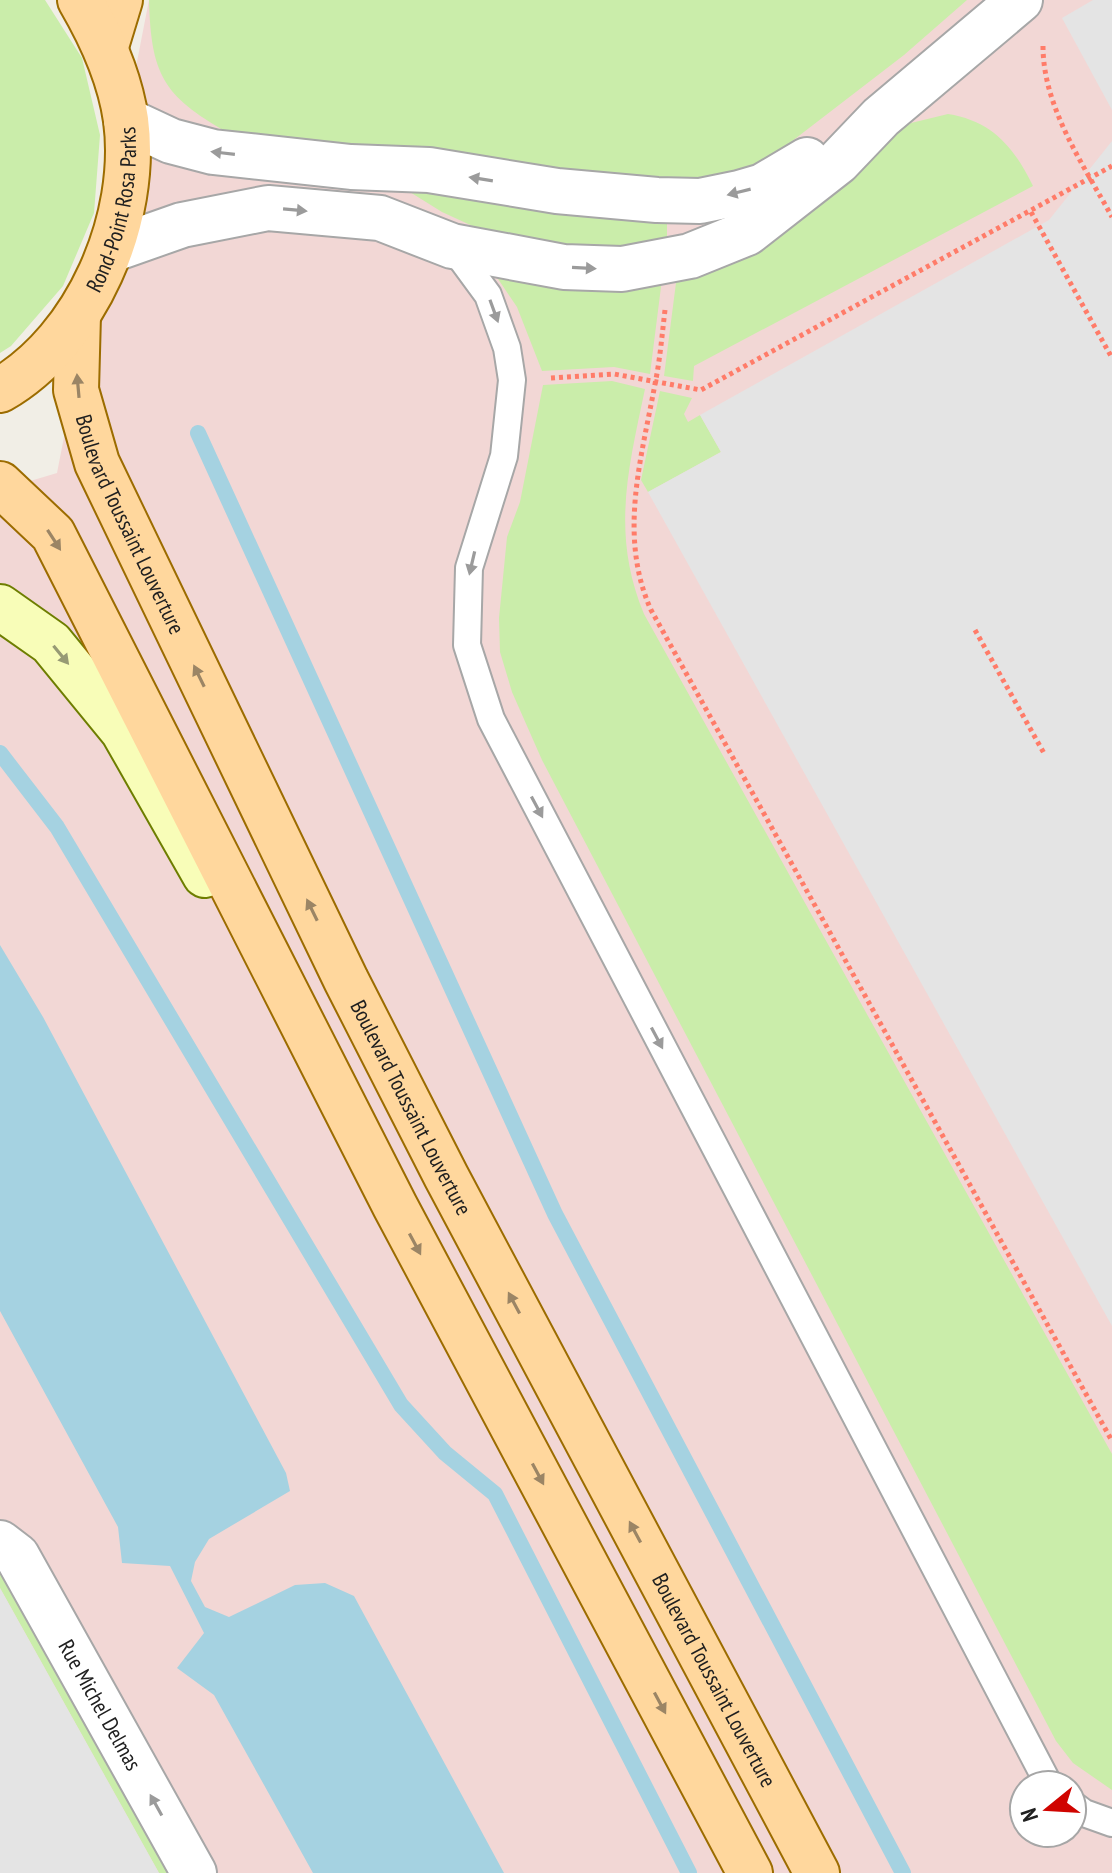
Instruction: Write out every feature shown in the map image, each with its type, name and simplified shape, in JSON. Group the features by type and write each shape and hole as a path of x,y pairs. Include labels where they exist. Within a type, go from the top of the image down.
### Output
{"main road":[{"name":"Rond-Point Rosa Parks","path":"0,390 45,355 78,315 111,250 126,186 126,120 106,46 80,0"},
{"path":"106,46 120,0"},
{"name":"Boulevard Toussaint Louverture","path":"78,315 76,390 97,463 346,980 446,1176 817,1873"},
{"path":"0,484 53,534 395,1206 750,1873"},
{"path":"0,607 51,643 123,731 395,1206"}],"street":[{"path":"111,250 182,225 268,208 380,218 452,246 564,267 622,269 690,256 747,233 838,162 881,117 1020,0"},
{"path":"126,120 171,141 213,152 351,167 429,170 557,191 700,201 763,186 881,117"},
{"name":"Rue Michel Delmas","path":"6,1542 194,1873"}],"lane":[{"path":"452,246 488,295 507,348 512,380 504,456 469,568 467,645 491,719 1041,1769"},
{"path":"1088,1814 1112,1823"}],"path":[{"path":"1044,38 1044,71 1049,89 1070,139 1112,217"},
{"path":"1031,212 1112,358"},
{"path":"671,260 656,381 638,462 633,531 641,587 1112,1441"},
{"path":"975,630 1045,755"}],"shaded area":[{"path":"149,0 1112,0 1112,1873 0,1873 0,490 57,473"},
{"path":"1093,0 1112,0 1112,110 1062,18"},
{"path":"1112,141 1112,1326 648,492 721,452 700,415 1049,220"},
{"path":"0,1588 159,1873 0,1873"}],"green space":[{"path":"0,0 45,0 82,58 100,135 94,213 63,286 11,346 0,353"},
{"path":"149,0 967,0 904,55 774,155 710,179 667,183 227,132 188,107 165,80 153,47"},
{"path":"948,114 977,123 1000,138 1018,159 1033,186 694,366 693,381 664,376 677,275 911,123"},
{"path":"405,189 667,217 667,250 588,254 479,229 442,212"},
{"path":"496,276 662,279 650,374 614,367 542,371 517,307"},
{"path":"612,381 645,389 629,475 625,529 634,585 644,614 1112,1454 1112,1790 1088,1773 1088,1769 1073,1763 1056,1741 542,760 512,692 500,652 499,618 507,537 520,502 543,385"},
{"path":"660,391 692,398 684,414 688,422 700,415 721,452 648,492 641,480"},
{"path":"0,1567 174,1873 159,1873 0,1588"}],"water":[{"path":"0,945 43,1017 286,1473 290,1491 209,1539 195,1562 191,1581 205,1607 229,1617 295,1585 325,1583 354,1596 504,1873 313,1873 214,1695 177,1668 204,1633 170,1566 122,1563 118,1527 0,1311"}],"waterway":[{"path":"198,433 555,1214 903,1873"},
{"path":"0,753 57,827 401,1405 445,1453 495,1494 689,1873"}]}
